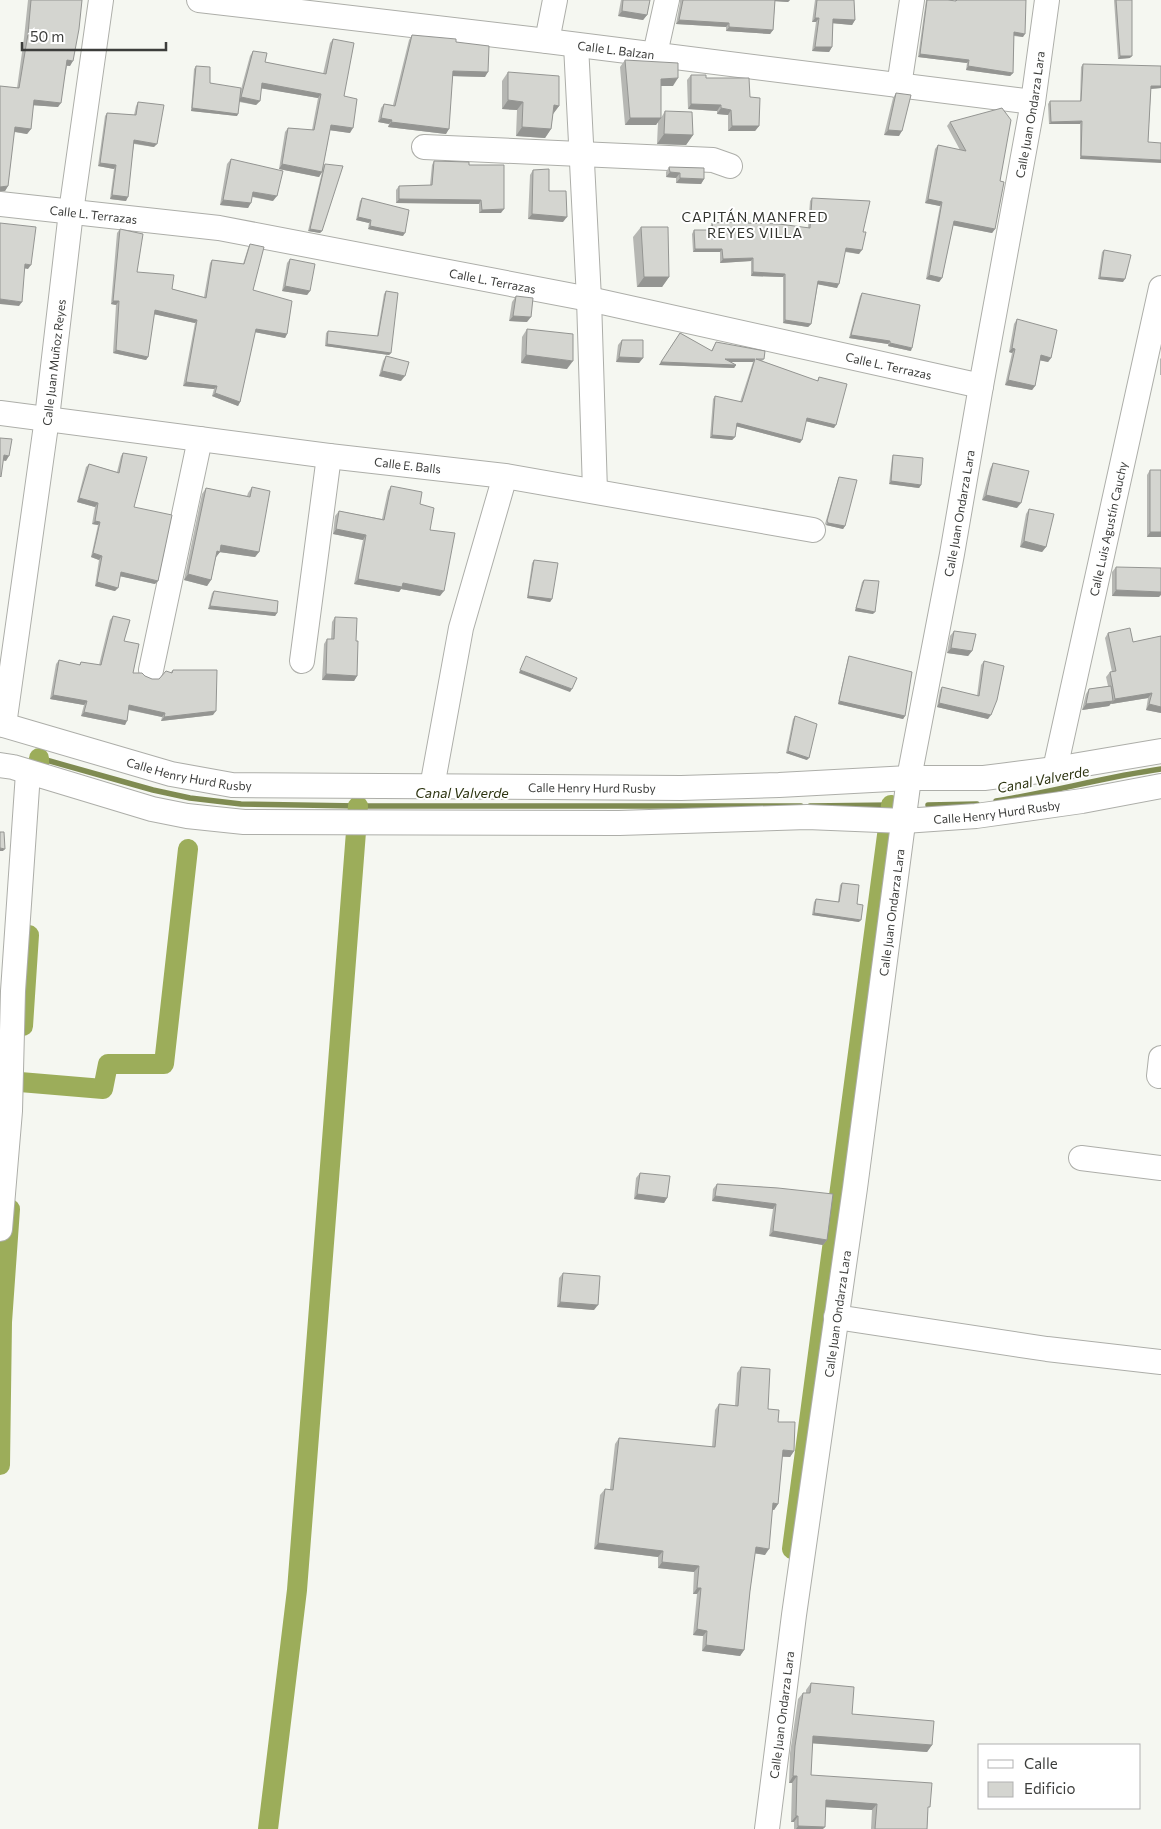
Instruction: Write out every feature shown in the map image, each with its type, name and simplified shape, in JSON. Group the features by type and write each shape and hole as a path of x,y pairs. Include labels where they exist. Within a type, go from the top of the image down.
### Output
{"street":[{"name":"Calle Juan Muñoz Reyes","path":"0,1229 10,1111 13,991 14,768 9,726 71,212 101,0"},
{"path":"547,41 555,0"},
{"path":"655,54 667,0"},
{"path":"899,86 912,0"},
{"name":"Calle Juan Ondarza Lara","path":"768,1829 794,1614 909,778 952,554 1033,102 1047,0"},
{"name":"Calle L. Balzan","path":"211,1 576,44 1033,102"},
{"path":"576,44 595,491"},
{"path":"424,147 713,160 730,166"},
{"name":"Calle L. Terrazas","path":"0,204 219,228 588,299 981,386"},
{"name":"Calle Luis Agustín Cauchy","path":"1055,769 1161,288"},
{"name":"Calle E. Balls","path":"0,413 329,456 506,476 813,530"},
{"path":"151,670 200,439"},
{"path":"302,662 329,456"},
{"path":"432,787 462,628 506,476"},
{"name":"Calle Henry Hurd Rusby","path":"9,726 171,774 232,785 681,788 909,778 984,778 1161,752"},
{"name":"Calle Henry Hurd Rusby","path":"14,768 152,808 188,816 244,822 619,823 807,817 904,821 976,816 1161,786"},
{"path":"1081,1158 1161,1168"},
{"path":"836,1317 1047,1349 1161,1362"}],"building":[{"path":"31,0 82,0 79,29 73,61 67,60 61,103 34,100 31,129 15,127 8,186 0,187 0,86 19,88 28,34"},
{"path":"623,0 650,0 647,15 622,11"},
{"path":"683,0 775,0 773,30 729,27 729,23 679,20"},
{"path":"817,0 854,0 855,20 833,19 832,47 815,47 819,18 815,18"},
{"path":"927,0 1026,0 1025,34 1014,32 1013,73 968,66 969,60 920,54"},
{"path":"1116,0 1132,0 1132,56 1120,56"},
{"path":"412,35 456,39 456,42 489,46 488,72 453,71 449,129 391,122 392,120 381,118 384,104 395,106"},
{"path":"333,39 354,43 344,96 357,99 353,128 331,125 322,172 282,164 288,128 314,130 321,94 262,83 260,101 241,97 253,51 267,53 265,62 326,74"},
{"path":"625,60 678,63 678,78 661,79 661,118 630,118"},
{"path":"1083,64 1161,66 1161,86 1151,86 1148,142 1161,143 1161,160 1081,156 1082,121 1051,122 1050,101 1081,101"},
{"path":"196,66 210,67 210,83 241,88 238,114 192,108"},
{"path":"508,72 559,76 559,106 554,105 551,129 522,127 523,102 508,100"},
{"path":"691,75 706,75 706,78 749,78 750,97 760,98 759,126 732,126 731,110 721,108 721,105 691,104"},
{"path":"896,93 911,95 902,131 888,130"},
{"path":"138,102 164,105 157,144 134,140 128,197 112,195 116,165 100,163 107,113 136,115"},
{"path":"1002,108 1011,120 1000,181 1004,182 995,229 954,221 942,278 929,275 942,202 928,199 938,145 966,151 950,122"},
{"path":"665,111 692,112 693,135 664,134"},
{"path":"231,159 283,171 277,196 253,192 251,203 223,200"},
{"path":"434,161 469,162 469,165 504,165 504,209 482,210 481,200 399,199 399,186 432,185"},
{"path":"325,164 343,166 322,231 310,229"},
{"path":"669,167 704,168 704,179 680,178 680,173 670,172"},
{"path":"549,169 549,191 566,191 567,217 532,214 533,170"},
{"path":"362,198 409,210 405,233 370,226 371,220 358,217"},
{"path":"812,198 870,201 863,232 866,232 862,250 846,248 839,284 818,281 811,324 785,320 785,274 753,272 753,258 723,259 722,249 695,249 694,230 713,230 712,223 748,221 748,223 810,228"},
{"path":"0,223 36,227 31,265 25,264 22,302 0,299"},
{"path":"641,227 668,227 669,277 644,277"},
{"path":"120,229 143,234 137,272 174,275 172,289 206,298 212,260 244,264 250,244 264,247 253,290 292,301 287,334 256,329 240,402 215,393 217,386 186,382 197,320 155,310 148,357 116,350 119,301 113,301"},
{"path":"1104,250 1131,255 1125,279 1100,277"},
{"path":"290,259 315,264 310,291 285,286"},
{"path":"386,291 398,293 391,353 327,344 328,331 378,336"},
{"path":"862,293 920,305 912,348 890,343 890,341 851,335"},
{"path":"516,296 533,298 531,317 513,316"},
{"path":"1017,319 1057,330 1051,358 1041,355 1035,386 1008,380 1015,349 1012,348"},
{"path":"527,329 573,334 573,361 526,355"},
{"path":"680,333 712,351 716,342 765,351 764,359 756,359 818,381 819,377 847,384 836,425 807,418 802,440 737,423 735,437 712,435 715,396 742,402 755,359 725,359 736,365 661,362"},
{"path":"622,340 643,340 643,358 619,357"},
{"path":"386,356 409,362 405,376 382,371"},
{"path":"0,438 12,439 9,456 4,455 1,477 0,476"},
{"path":"123,453 147,457 134,507 172,515 158,581 121,572 118,588 97,582 102,556 93,553 100,522 95,521 98,503 79,498 89,464 119,473"},
{"path":"893,455 923,458 921,485 891,481"},
{"path":"993,463 1029,471 1021,503 986,495"},
{"path":"1150,470 1161,470 1161,532 1150,532"},
{"path":"839,477 857,480 845,526 828,523 827,521"},
{"path":"391,486 422,492 420,504 434,508 430,530 455,533 444,591 403,583 402,587 358,579 366,535 336,529 339,511 384,520"},
{"path":"252,487 270,491 259,552 221,545 220,552 217,551 211,580 188,574 206,488 250,497"},
{"path":"1029,509 1054,514 1046,547 1024,541"},
{"path":"534,560 558,563 552,599 528,596"},
{"path":"1116,567 1161,568 1161,592 1116,590"},
{"path":"864,580 879,581 875,612 856,608"},
{"path":"214,591 278,601 277,613 210,606"},
{"path":"113,616 130,620 124,641 139,644 133,673 142,673 152,679 159,679 166,671 172,673 173,670 217,670 216,711 164,717 165,713 129,705 127,721 84,712 87,701 53,695 59,660 80,665 81,662 101,665"},
{"path":"335,617 357,618 357,676 326,674 327,639 334,639"},
{"path":"1130,628 1133,642 1161,636 1161,707 1149,704 1152,693 1115,699 1110,672 1116,671 1108,633"},
{"path":"954,631 976,634 972,651 951,648"},
{"path":"526,656 577,678 572,689 520,670"},
{"path":"849,656 912,672 905,716 839,701"},
{"path":"984,661 1004,666 997,700 991,715 939,703 942,687 979,696"},
{"path":"1111,686 1113,701 1086,704 1089,689"},
{"path":"795,716 817,724 809,758 788,751"},
{"path":"0,832 4,832 5,849 0,848"},
{"path":"842,883 859,885 857,904 863,905 861,920 814,913 816,899 839,902"},
{"path":"640,1173 670,1176 667,1198 637,1194"},
{"path":"717,1184 833,1194 827,1240 773,1231 776,1204 715,1196"},
{"path":"563,1273 600,1276 598,1305 560,1302"},
{"path":"741,1367 770,1369 768,1409 779,1410 778,1422 795,1422 794,1451 783,1450 778,1504 773,1503 769,1549 756,1547 744,1650 706,1645 707,1631 697,1629 701,1588 697,1588 699,1566 662,1562 663,1551 598,1543 605,1489 613,1490 619,1438 715,1447 719,1404 738,1406"},
{"path":"811,1683 854,1687 852,1714 934,1721 932,1745 813,1736 811,1775 932,1783 927,1829 875,1829 877,1804 826,1800 825,1827 798,1826 798,1816 796,1816 797,1776 793,1776 795,1746 803,1693 810,1693"}],"waterway":[{"name":"Canal Valverde","path":"39,758 153,790 190,798 241,804 358,806 801,806"},
{"name":"Canal Valverde","path":"39,758 39,765"},
{"name":"Canal Valverde","path":"996,801 1161,769"},
{"name":"Canal Valverde","path":"928,805 977,804"},
{"name":"Canal Valverde","path":"810,806 891,805"},
{"path":"792,1549 891,805"},
{"path":"268,1829 297,1590 358,806"},
{"path":"20,1082 103,1089 108,1064 164,1064 188,849"},
{"path":"23,1026 29,935"},
{"path":"0,1465 2,1322 10,1209"}],"district":[{"name":"CAPITÁN MANFRED REYES VILLA","path":"755,224"}]}
